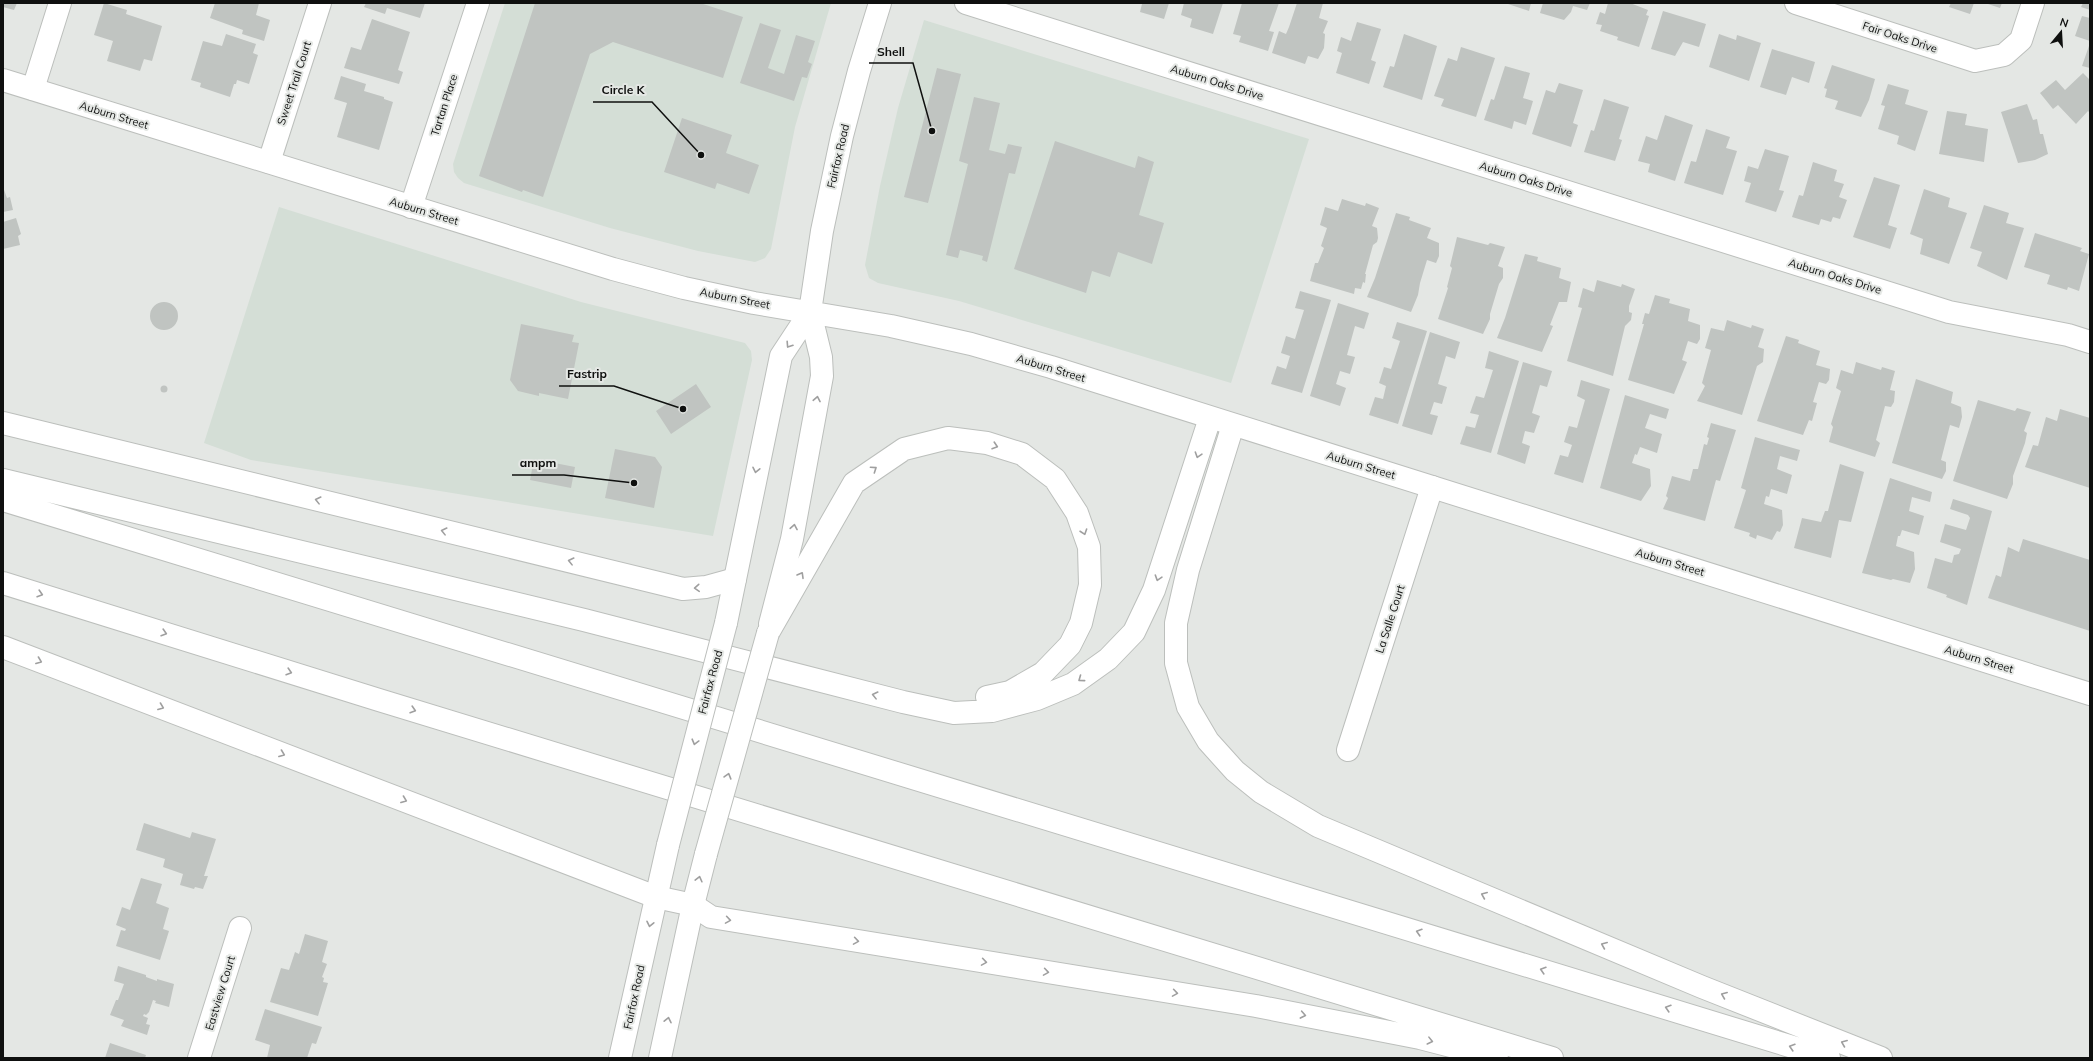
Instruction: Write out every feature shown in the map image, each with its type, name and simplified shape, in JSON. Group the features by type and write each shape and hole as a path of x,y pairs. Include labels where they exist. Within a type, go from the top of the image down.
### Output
{"main road":[{"path":"33,89 60,3"},
{"name":"Sweet Trail Court","path":"269,162 320,3"},
{"name":"Tartan Place","path":"411,207 478,3"},
{"name":"Fairfax Road","path":"660,1058 693,905 768,633 792,539 822,376 820,357 810,312 822,231 839,151 859,71 880,3"},
{"name":"Auburn Oaks Drive","path":"966,3 1949,312 2068,335 2090,342"},
{"name":"Fair Oaks Drive","path":"1796,3 1975,61 2004,55 2021,40 2033,3"},
{"name":"Auburn Street","path":"3,80 565,255 670,285 754,303 891,326 971,344 2090,694"},
{"name":"Fairfax Road","path":"620,1058 668,845 726,623 745,523 781,356 810,312"},
{"path":"3,480 576,618 903,702 954,713 992,711 1037,699 1073,684 1108,659 1134,632 1154,590 1210,418"},
{"path":"3,423 683,589 706,587 735,579"},
{"path":"1233,425 1188,570 1176,623 1176,663 1188,707 1208,741 1235,771 1261,792 1318,826 1702,986 1881,1058"},
{"path":"768,633 854,483 904,449 948,438 987,443 1022,454 1055,479 1080,520 1089,547 1090,585 1081,623 1070,645 1043,673 1010,692 977,700 903,702"},
{"name":"La Salle Court","path":"1348,750 1432,487"},
{"path":"3,500 1829,1058"},
{"path":"3,583 1552,1058"},
{"path":"3,647 656,897 693,905 711,917 1256,1006 1420,1038 1497,1058"},
{"name":"Eastview Court","path":"199,1058 240,928"}],"shaded area":[{"path":"505,3 831,3 795,127 771,249 765,258 755,262 698,251 610,228 464,183 458,178 454,172 453,164"},
{"path":"924,20 1309,139 1231,383 959,301 878,283 869,278 865,265 880,186 898,108"},
{"path":"279,207 581,302 745,343 751,351 752,360 713,536 251,460 204,443"}],"building":[{"path":"3,3 17,3 14,10 3,7"},
{"path":"104,3 127,10 126,14 162,26 152,61 144,59 140,71 107,61 113,41 94,35"},
{"path":"215,3 259,3 256,15 270,20 264,41 242,34 243,30 210,18"},
{"path":"366,3 425,3 420,18 387,8 385,14 364,7"},
{"path":"535,3 700,3 743,17 723,78 613,42 590,54 543,197 523,190 522,192 479,176"},
{"path":"1139,3 1169,3 1164,19 1140,12 1142,4"},
{"path":"1184,3 1223,3 1213,34 1190,27 1192,19 1181,15"},
{"path":"1242,3 1279,3 1269,31 1274,32 1268,51 1239,42 1241,36 1233,34"},
{"path":"1297,3 1323,3 1319,18 1328,21 1323,33 1325,34 1324,48 1318,59 1308,56 1305,64 1272,53 1279,31 1286,34"},
{"path":"1505,3 1531,3 1529,11"},
{"path":"1543,3 1590,3 1587,10 1573,6 1571,12 1564,20 1540,13"},
{"path":"1608,3 1630,3 1648,10 1646,15 1649,16 1639,47 1617,40 1618,37 1600,31 1602,25 1596,24 1600,12 1605,14"},
{"path":"1951,3 1974,3 1970,14 1949,7"},
{"path":"1985,3 2002,3 2000,8"},
{"path":"2083,3 2090,3 2090,10 2081,7"},
{"path":"1663,11 1706,24 1699,47 1683,42 1675,56 1651,49"},
{"path":"2082,16 2090,18 2090,41 2075,36"},
{"path":"372,19 410,32 398,70 403,72 399,84 344,68 351,47 361,50"},
{"path":"1357,22 1381,29 1371,60 1376,62 1369,84 1336,73 1342,53 1337,51 1341,37 1351,41"},
{"path":"760,23 781,30 768,68 784,74 796,35 815,41 808,62 812,64 807,78 802,77 794,101 740,83"},
{"path":"226,34 256,44 253,53 258,55 249,84 237,80 236,84 234,84 230,97 200,87 201,83 191,80 203,41 222,46"},
{"path":"1404,34 1437,46 1422,100 1383,87 1390,66 1394,67"},
{"path":"1719,34 1736,40 1737,35 1761,43 1749,81 1709,67"},
{"path":"2090,43 2090,68 2082,66"},
{"path":"1461,47 1495,58 1476,117 1441,106 1444,99 1434,96 1448,58 1457,61"},
{"path":"1772,49 1815,62 1809,83 1792,77 1786,95 1760,87"},
{"path":"1832,65 1875,79 1869,100 1861,117 1835,109 1838,101 1825,97 1827,89 1824,88"},
{"path":"1505,66 1530,73 1523,98 1533,101 1526,125 1514,121 1512,129 1484,120 1491,99 1494,100"},
{"path":"937,68 961,74 928,203 904,197"},
{"path":"2083,73 2090,80 2090,113 2088,111 2076,124 2058,105 2053,109 2040,93 2056,80 2065,90"},
{"path":"341,76 366,84 364,91 384,97 384,99 393,102 379,150 337,137 347,103 334,99"},
{"path":"1559,83 1583,90 1573,123 1578,125 1571,147 1532,134 1546,90 1555,93"},
{"path":"1888,84 1909,90 1905,104 1928,111 1915,151 1897,144 1899,136 1878,129 1885,106 1881,105"},
{"path":"974,97 1000,103 989,150 1005,154 1008,144 1022,147 1015,174 1009,173 987,262 982,260 983,256 960,250 958,258 946,255 968,164 959,161"},
{"path":"1604,99 1629,107 1619,139 1622,140 1615,161 1584,152 1591,130 1594,131"},
{"path":"2027,104 2033,120 2037,119 2040,134 2043,134 2048,154 2035,160 2018,163 2001,112"},
{"path":"1947,111 1967,114 1965,125 1988,129 1984,162 1939,154"},
{"path":"1665,115 1693,125 1675,181 1648,172 1650,164 1638,161 1646,136 1657,140"},
{"path":"682,118 732,135 726,153 759,165 749,194 717,183 715,189 664,172"},
{"path":"1706,129 1730,137 1726,148 1737,151 1723,195 1684,183 1691,161 1696,162"},
{"path":"1055,141 1135,168 1138,156 1154,162 1139,215 1164,223 1152,264 1118,252 1110,277 1092,271 1086,293 1014,269"},
{"path":"1765,149 1789,156 1779,190 1784,191 1776,212 1745,202 1751,183 1744,181 1748,166 1758,169"},
{"path":"1813,162 1837,170 1834,181 1844,184 1839,197 1847,200 1840,219 1833,217 1831,222 1821,219 1819,225 1792,217 1799,195 1803,196"},
{"path":"1874,177 1900,185 1888,225 1897,228 1890,249 1853,237"},
{"path":"3,187 7,198 10,197 13,210 3,212"},
{"path":"1924,189 1950,198 1948,207 1967,213 1949,264 1920,254 1923,239 1910,234"},
{"path":"1342,199 1365,206 1366,203 1379,208 1372,226 1377,228 1377,242 1373,245 1365,274 1365,283 1363,282 1361,289 1355,288 1354,294 1310,281 1315,263 1318,263 1324,248 1321,246 1327,228 1320,225 1325,207 1338,211"},
{"path":"1984,205 2009,213 2006,223 2024,228 2007,280 1977,266 1982,252 1970,248"},
{"path":"1396,213 1410,217 1409,220 1431,228 1427,238 1439,243 1439,256 1436,263 1427,260 1418,295 1411,312 1367,297 1375,278"},
{"path":"16,218 21,234 18,236 20,245 3,249 3,222"},
{"path":"2035,233 2082,248 2080,251 2089,254 2079,291 2068,287 2067,290 2047,284 2050,275 2024,267"},
{"path":"1457,237 1488,245 1490,243 1505,247 1498,266 1503,268 1503,278 1499,284 1490,314 1490,319 1483,334 1438,319 1448,288 1452,268 1450,266"},
{"path":"1525,254 1538,257 1537,261 1561,268 1559,278 1571,282 1567,302 1559,302 1550,325 1553,326 1542,352 1497,338 1505,318"},
{"path":"1597,280 1621,287 1622,284 1635,289 1629,306 1629,312 1632,313 1631,320 1625,326 1613,376 1567,361 1582,308 1578,307 1583,288 1594,292"},
{"path":"1300,291 1331,300 1302,393 1271,384 1277,366 1286,369 1290,356 1281,353 1286,336 1295,339 1304,310 1295,308"},
{"path":"1655,295 1670,299 1669,303 1690,309 1688,321 1700,325 1700,339 1697,344 1688,341 1682,360 1687,362 1674,394 1628,380 1644,324 1642,324 1645,313 1649,314"},
{"path":"164,302 174,306 178,316 174,326 164,330 154,326 150,316 154,306"},
{"path":"1338,303 1369,313 1364,329 1355,326 1347,355 1355,357 1350,374 1340,371 1336,384 1346,388 1340,406 1310,396"},
{"path":"1727,320 1751,328 1752,325 1764,329 1758,347 1764,349 1763,362 1757,366 1742,415 1697,401 1705,386 1702,383 1711,350 1705,348 1711,328 1724,331"},
{"path":"1397,322 1427,331 1398,424 1369,415 1375,397 1383,399 1386,386 1379,383 1384,367 1391,369 1400,341 1392,338"},
{"path":"521,324 574,335 572,342 579,343 568,399 539,393 539,396 518,391 510,380"},
{"path":"1430,332 1460,342 1455,359 1446,356 1438,384 1447,387 1442,404 1434,402 1430,414 1438,416 1432,435 1402,426"},
{"path":"1786,336 1799,340 1798,343 1820,351 1816,365 1830,369 1829,380 1826,384 1819,382 1813,402 1817,403 1812,421 1809,420 1803,435 1757,421"},
{"path":"1489,351 1519,361 1491,453 1460,444 1466,426 1475,428 1479,415 1470,413 1476,396 1484,398 1493,370 1485,368"},
{"path":"1523,362 1552,371 1547,387 1540,385 1532,413 1540,416 1534,433 1525,431 1522,443 1530,446 1525,464 1497,454"},
{"path":"1856,362 1881,370 1882,367 1895,371 1890,390 1895,391 1894,402 1891,407 1885,406 1876,440 1880,443 1875,457 1829,442 1833,427 1831,424 1841,391 1836,388 1841,370 1853,374"},
{"path":"1916,379 1953,392 1951,403 1961,407 1962,417 1959,428 1950,425 1941,460 1946,462 1946,471 1942,479 1892,463"},
{"path":"1581,380 1610,389 1583,483 1554,474 1560,455 1568,457 1572,445 1564,442 1569,426 1577,428 1585,400 1577,396"},
{"path":"696,384 711,407 671,434 656,411"},
{"path":"164,385 167,386 167,392 164,393 161,392 160,389 161,386"},
{"path":"1625,395 1669,409 1666,419 1650,414 1645,428 1662,434 1657,453 1640,447 1637,455 1635,454 1632,463 1650,469 1651,486 1641,501 1600,488"},
{"path":"1978,400 2015,411 2017,408 2031,412 2024,431 2027,433 2025,443 2013,476 2013,484 2007,499 1953,481"},
{"path":"2060,409 2090,418 2090,488 2025,467 2033,445 2038,446 2046,417 2057,421"},
{"path":"1711,423 1736,430 1720,481 1716,480 1705,521 1663,509 1668,498 1666,496 1672,476 1690,481 1693,469 1698,469 1704,444 1707,445 1709,438 1707,437"},
{"path":"1755,437 1800,450 1797,461 1780,456 1777,469 1792,475 1787,494 1771,489 1769,497 1766,496 1764,504 1782,510 1783,525 1780,532 1777,531 1772,540 1757,535 1756,539 1749,536 1750,533 1734,528 1746,490 1741,488"},
{"path":"615,449 655,457 662,467 654,508 605,498"},
{"path":"534,459 575,467 571,488 530,480"},
{"path":"1840,464 1864,472 1851,522 1839,520 1831,558 1794,548 1802,518 1821,522 1825,511 1828,511"},
{"path":"1890,478 1932,492 1930,502 1912,497 1909,511 1924,516 1919,535 1902,530 1900,536 1898,536 1896,546 1914,552 1915,569 1910,583 1862,573"},
{"path":"1953,499 1992,511 1967,605 1946,597 1947,595 1927,588 1935,558 1952,563 1954,555 1959,554 1961,549 1940,542 1945,524 1966,530 1970,518 1968,515 1950,509"},
{"path":"2023,539 2090,560 2090,631 1988,598 1996,575 2001,577 2008,547 2019,552"},
{"path":"144,823 190,838 192,832 216,839 204,876 208,876 203,889 195,887 194,889 180,885 183,874 163,867 165,859 136,850"},
{"path":"141,878 162,884 156,903 169,908 163,929 169,931 160,960 116,946 121,930 125,931 126,929 116,925 122,907 130,910"},
{"path":"305,934 328,941 322,962 327,964 322,977 324,978 323,982 328,983 318,1016 270,1002 281,968 289,970 295,952 299,954"},
{"path":"118,966 146,975 146,977 157,981 157,979 174,984 169,1007 155,1003 156,1001 153,1000 149,1012 146,1015 144,1014 143,1016 148,1018 146,1024 150,1025 147,1035 121,1026 124,1020 110,1015 124,984 114,981"},
{"path":"265,1009 322,1027 316,1044 312,1043 307,1058 267,1058 270,1045 255,1040"},
{"path":"110,1043 146,1055 145,1058 105,1058"}],"place":[{"name":"Shell","path":"932,131"},
{"name":"Circle K","path":"701,155"},
{"name":"Fastrip","path":"683,409"},
{"name":"ampm","path":"634,483"}]}
